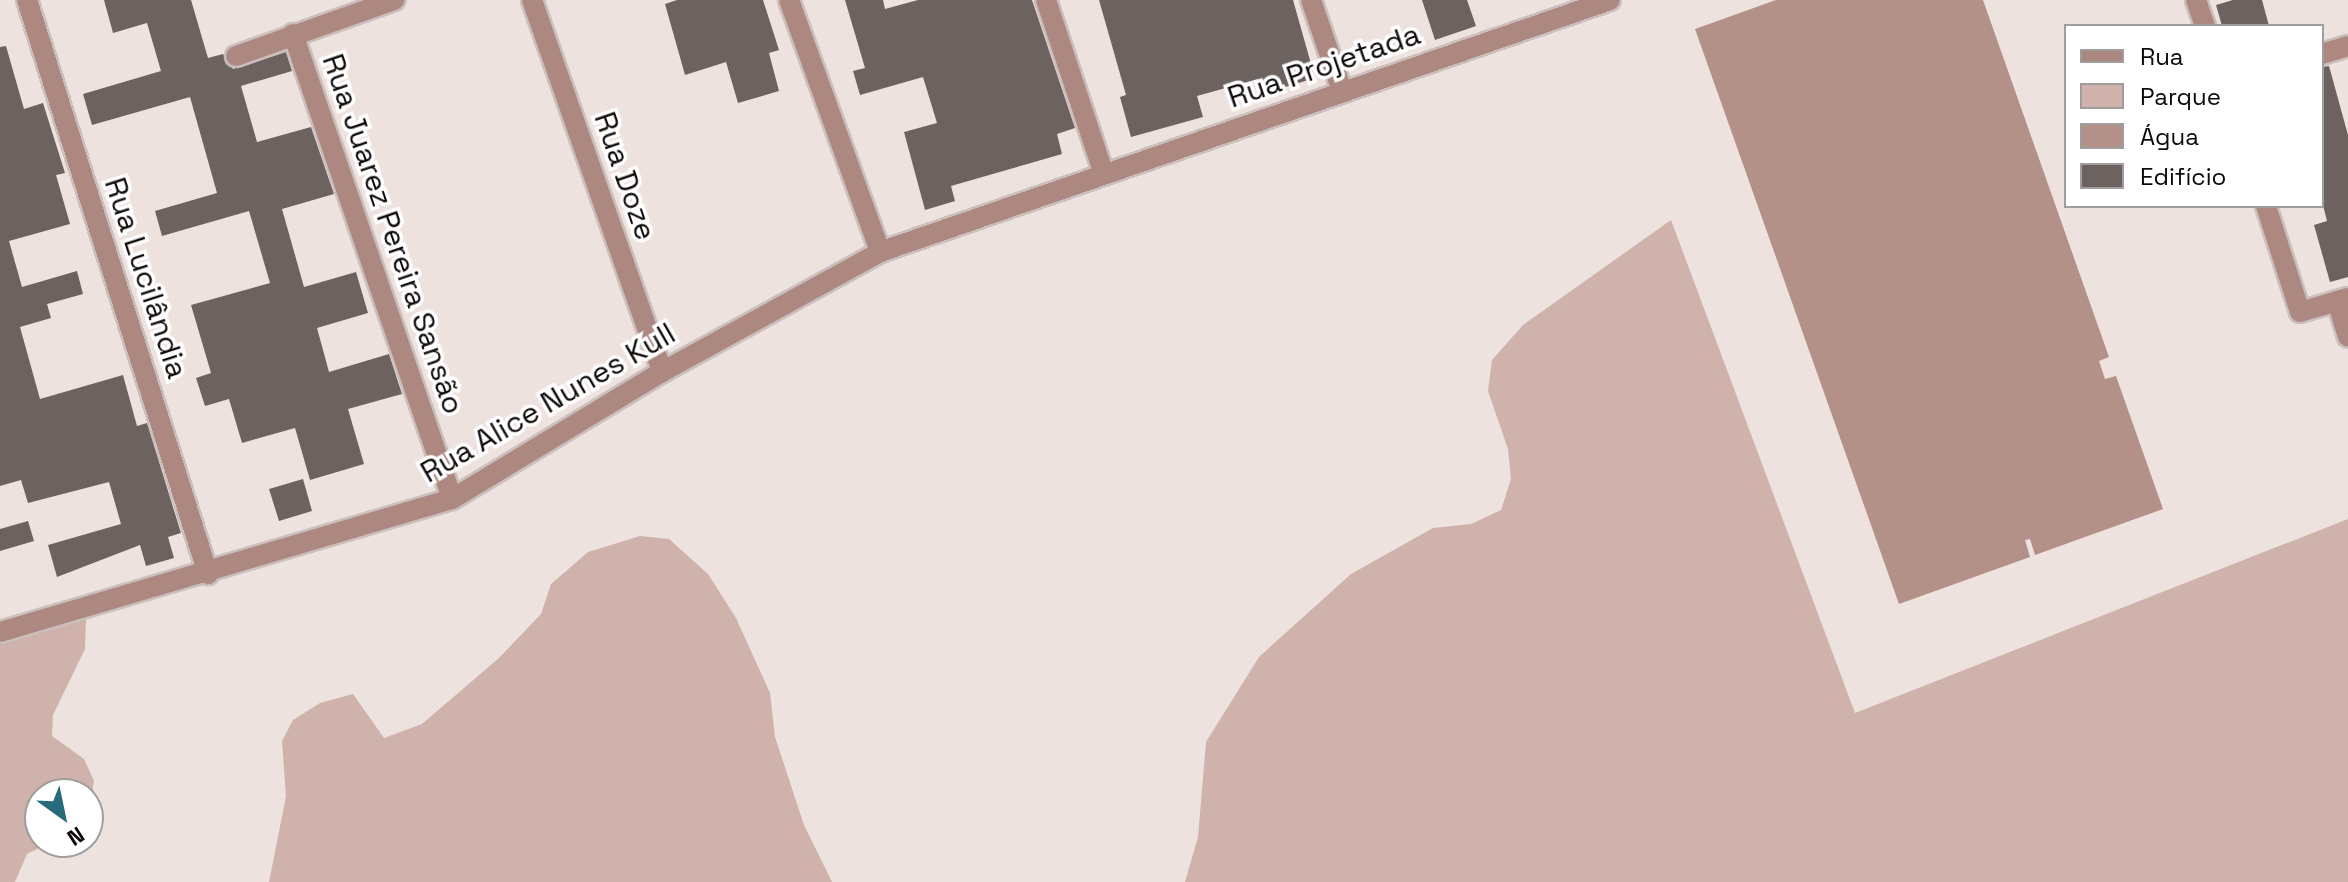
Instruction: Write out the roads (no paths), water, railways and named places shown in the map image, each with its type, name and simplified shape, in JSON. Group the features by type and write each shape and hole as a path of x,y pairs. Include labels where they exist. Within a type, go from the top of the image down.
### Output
{"street":[{"name":"Rua Lucilândia","path":"27,0 208,574"},
{"path":"236,56 394,0"},
{"name":"Rua Doze","path":"532,0 662,372"},
{"path":"789,0 880,252"},
{"path":"1046,0 1104,174"},
{"path":"1311,0 1342,91"},
{"name":"Rua Projetada","path":"1104,174 1578,5 1610,0"},
{"path":"2196,0 2204,24"},
{"name":"Rua Juarez Pereira Sansão","path":"293,34 452,499"},
{"path":"2324,53 2348,46"},
{"name":"Rua Alice Nunes Kull","path":"0,632 208,574 452,499 662,372 880,252 1104,174"},
{"path":"2267,208 2300,312 2342,300 2348,336"}],"water":[{"path":"1776,0 1983,0 2109,357 2099,361 2105,379 2116,376 2163,509 2035,555 2030,539 2025,540 2030,557 1899,604 1695,29"}]}
